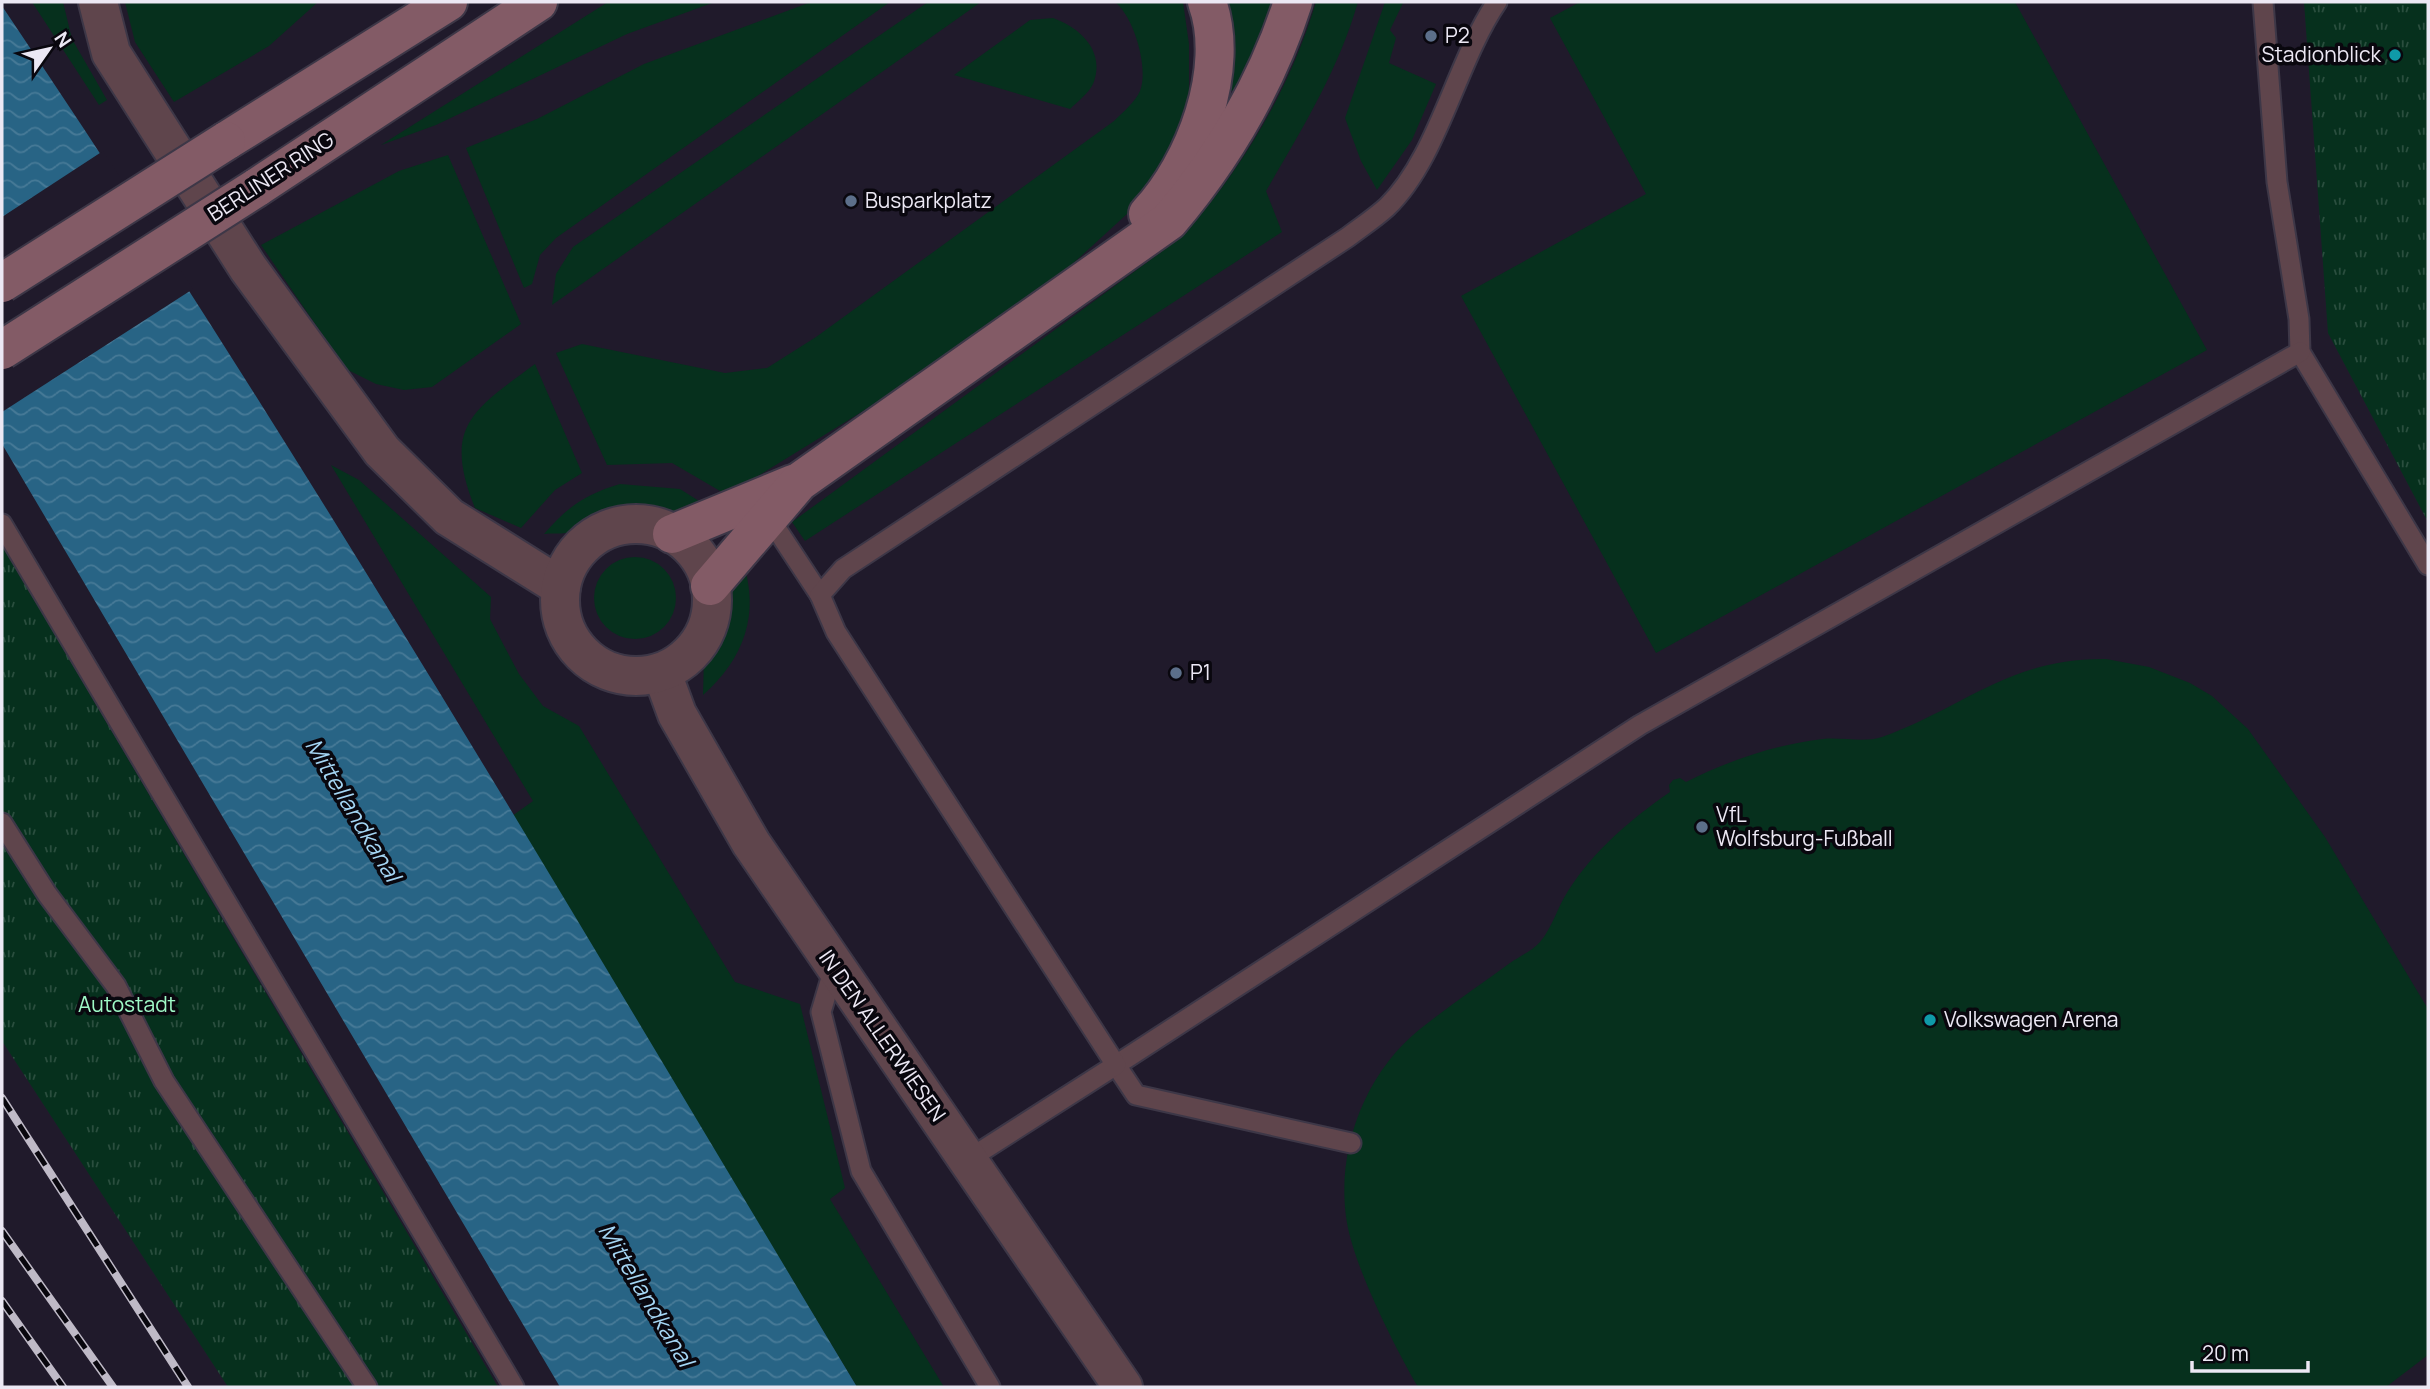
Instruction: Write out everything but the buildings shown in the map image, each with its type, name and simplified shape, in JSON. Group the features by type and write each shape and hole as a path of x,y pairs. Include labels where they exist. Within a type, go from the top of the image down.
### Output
{"main road":[{"path":"2,283 448,2"},
{"name":"BERLINER RING","path":"2,350 256,188 538,2"},
{"path":"1081,284 1155,206 1192,146 1209,102 1213,65 1215,38 1207,2"},
{"path":"710,586 799,482 1169,221 1200,185 1247,110 1279,44 1293,2"},
{"path":"672,534 799,482"}],"street":[{"path":"98,2 111,53 125,76 248,268 382,451 449,517 561,587"},
{"path":"642,525 672,534 694,551 710,586 710,613 703,636 692,651 662,673 643,677 623,675 591,662 571,640 561,616 561,587 568,565 580,549 605,531 642,525"},
{"name":"IN DEN ALLERWIESEN","path":"662,673 682,722 751,843 1123,1387"}],"lane":[{"path":"820,594 843,569 1348,237 1388,206 1426,150 1469,53 1497,2"},
{"path":"2263,2 2277,182 2299,319 2300,352 2428,565"},
{"path":"969,1159 1640,725 2300,352"},
{"path":"768,516 820,594 836,632 1136,1095 1351,1143"},
{"path":"2,524 514,1387"},
{"path":"2,823 47,894 116,986 164,1081 367,1387"},
{"path":"834,968 821,1012 861,1171 990,1387"}],"green space":[{"path":"32,2 63,2 72,39 107,100 99,105"},
{"path":"125,2 318,2 269,46 174,102 135,42"},
{"path":"608,2 715,2 627,34 436,125 381,145"},
{"path":"811,2 890,2 556,238 540,255 532,284 524,288 466,148 537,119 644,64"},
{"path":"928,2 981,2 552,305 556,274 573,247"},
{"path":"1115,2 1183,2 1189,44 1189,97 1173,157 1139,203 1056,279 868,408 727,495 672,463 607,465 556,353 582,344 725,373 767,368 816,337 1114,121 1128,107 1140,91 1143,70 1134,31"},
{"path":"1225,2 1272,2 1261,39 1236,92 1230,90"},
{"path":"1316,2 1358,2 1330,76 1266,191 1282,232 805,541 792,522 1183,236 1226,182 1262,126 1292,66"},
{"path":"1385,2 1415,2 1403,3 1390,30 1396,38 1389,63 1436,84 1412,140 1377,190 1361,161 1345,118"},
{"path":"1580,2 2015,2 2207,350 1656,653 1461,296 1646,194 1550,18"},
{"path":"2304,2 2428,2 2428,522 2328,333"},
{"path":"1053,18 1081,35 1093,52 1096,62 1093,84 1070,109 954,75 1030,20"},
{"path":"448,155 521,324 432,387 404,390 376,384 346,369 261,245 399,171"},
{"path":"535,364 582,473 555,490 521,528 475,508 462,457 463,439 469,422 480,408"},
{"path":"331,465 359,480 491,597 490,619 519,674 543,706 579,726 735,982 800,1004 845,1188 830,1199 944,1387 857,1387 512,816 533,801"},
{"path":"620,484 680,489 707,506 673,512 615,511 572,531 544,534 578,503 597,492"},
{"name":"Autostadt","path":"2,545 498,1387 228,1387 2,1041"},
{"path":"635,557 651,560 664,569 673,582 676,598 673,614 664,627 651,636 635,639 619,636 606,627 597,614 594,598 597,582 606,569 619,560"},
{"path":"742,560 750,598 745,634 729,666 703,695 704,657 722,624 727,592"},
{"name":"Volkswagen Arena","path":"2106,659 2149,667 2190,683 2212,696 2248,729 2325,837 2428,1009 2428,1355 2386,1387 1418,1387 1387,1329 1358,1262 1347,1223 1344,1196 1345,1169 1358,1116 1383,1068 1400,1047 1442,1012 1537,945 1568,891 1589,862 1627,824 1670,792 1669,785 1673,780 1680,778 1686,782 1736,760 1787,745 1823,739 1868,740 1882,737 2014,675 2072,661"}],"water":[{"name":"Mittellandkanal","path":"2,6 114,175 332,518 857,1387 560,1387 2,444"}],"pier":[{"path":"103,151 193,289 2,412 2,217"}],"railway":[{"path":"2,1098 188,1387"},
{"path":"2,1231 113,1387"},
{"path":"2,1301 63,1387"}],"place":[{"name":"P2","path":"1431,36"},
{"name":"Stadionblick","path":"2395,55"},
{"name":"Busparkplatz","path":"851,201"},
{"name":"P1","path":"1176,673"},
{"name":"VfL Wolfsburg-Fußball","path":"1702,827"},
{"name":"Volkswagen Arena","path":"1930,1020"}]}
